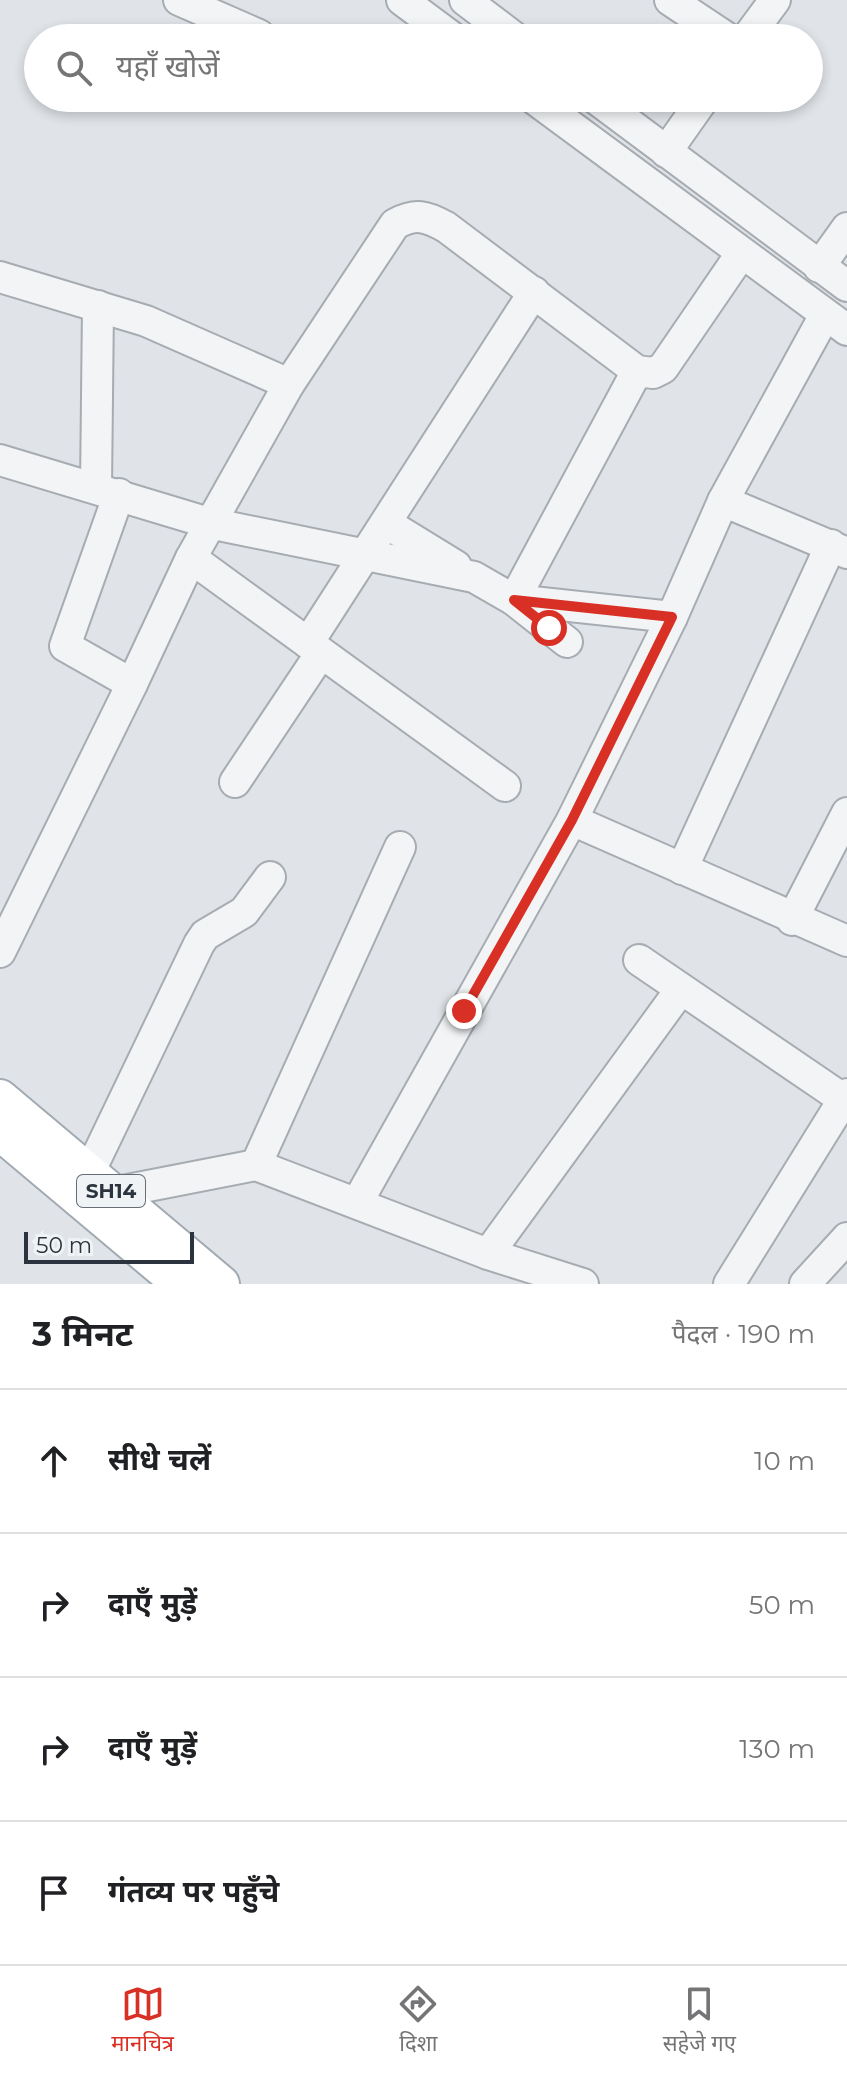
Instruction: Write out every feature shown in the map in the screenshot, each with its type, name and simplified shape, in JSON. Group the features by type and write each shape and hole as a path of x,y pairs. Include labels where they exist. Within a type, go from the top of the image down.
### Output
{"main road":[{"name":"SH14","path":"0,1098 221,1284"},
{"name":"SH14","path":"0,1132 181,1284"}],"street":[{"path":"179,0 234,24"},
{"path":"402,0 434,24"},
{"path":"465,0 497,24"},
{"path":"670,0 706,24"},
{"path":"757,24 775,0"},
{"path":"357,1203 572,820 672,617 723,501 836,322 552,112"},
{"path":"613,112 847,286"},
{"path":"666,152 694,112"},
{"path":"0,952 209,523 289,384 395,224 411,216 426,217 446,227 637,371 653,373 663,368 741,254"},
{"path":"819,267 847,228"},
{"path":"0,277 146,321 289,384"},
{"path":"235,782 366,555 534,292"},
{"path":"98,306 108,490 65,646 132,684"},
{"path":"514,600 637,371"},
{"path":"0,460 108,490 209,523 474,577"},
{"path":"682,869 839,549 723,501"},
{"path":"386,523 514,600 567,642"},
{"path":"191,558 505,786"},
{"path":"514,600 672,617"},
{"path":"792,920 847,813"},
{"path":"572,820 792,920 847,941"},
{"path":"256,1165 400,847"},
{"path":"270,877 244,912 205,935 199,944 101,1183 256,1165 488,1254 583,1284"},
{"path":"639,960 845,1097 729,1284"},
{"path":"488,1254 681,989"},
{"path":"805,1284 847,1238"}],"route":[{"path":"464,1011 572,820 672,617 514,600 549,628"}]}
